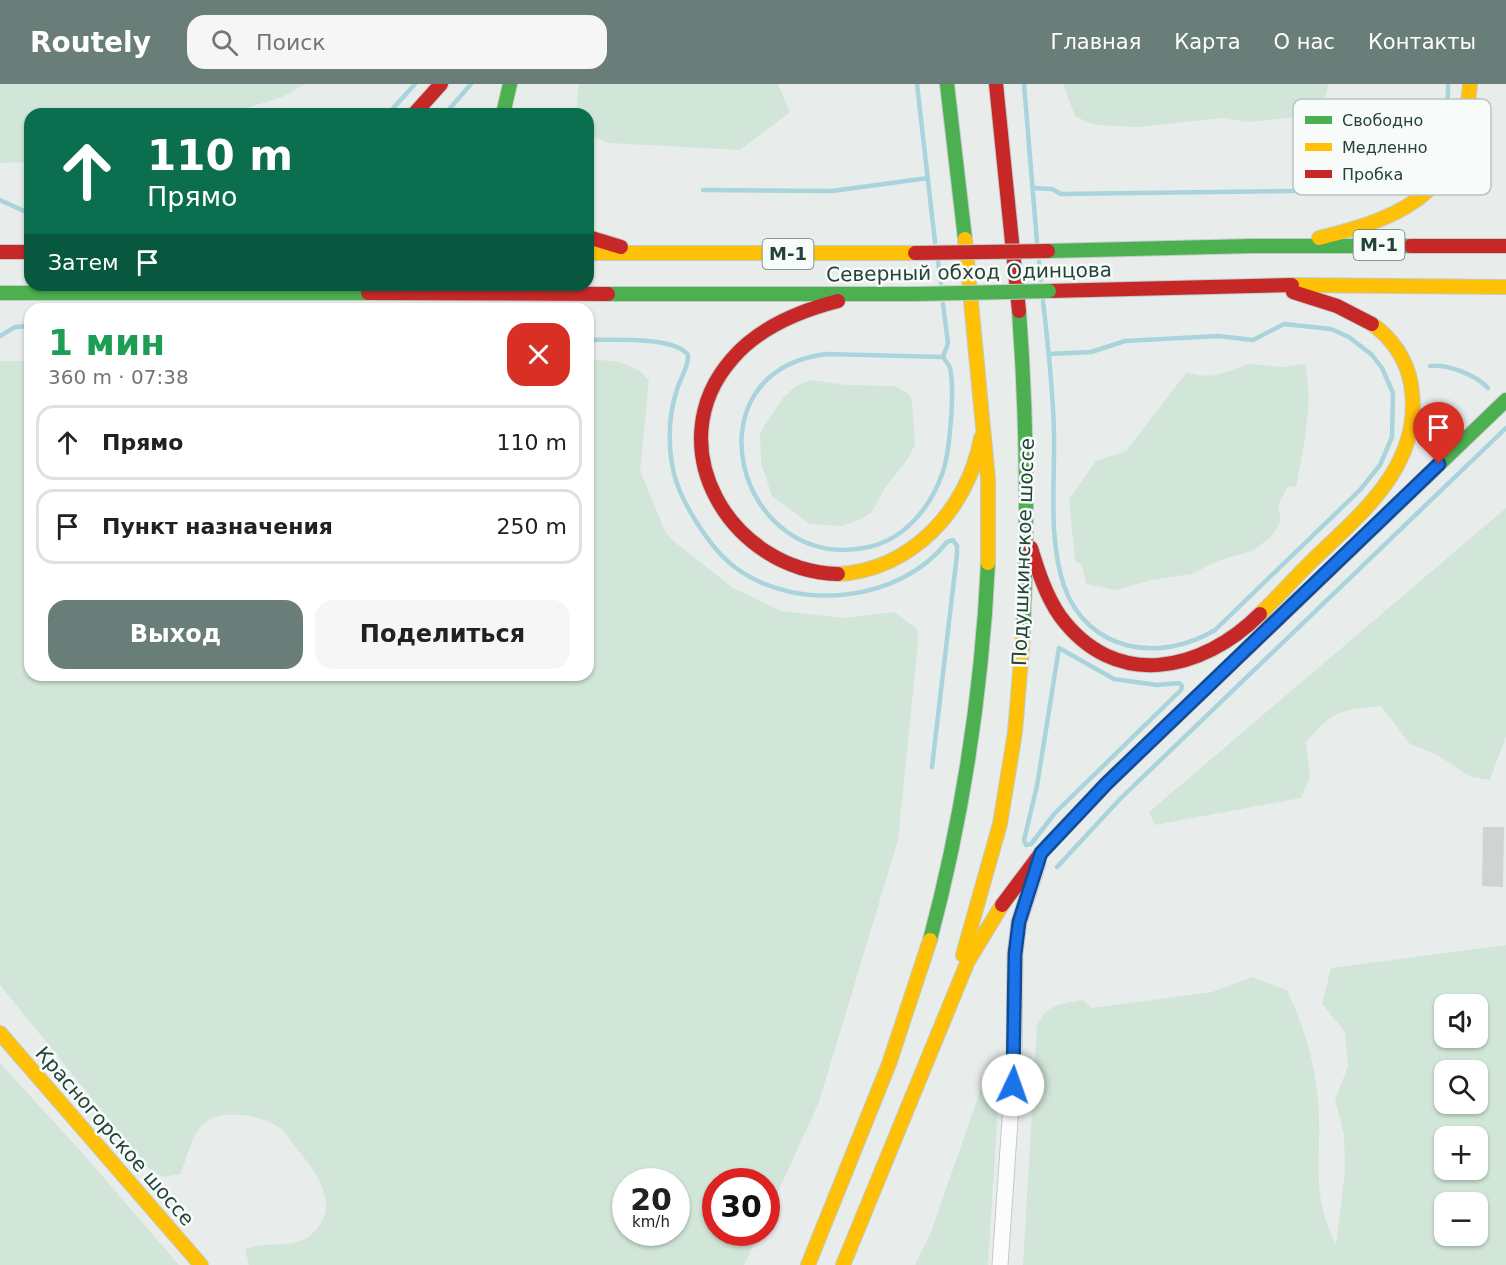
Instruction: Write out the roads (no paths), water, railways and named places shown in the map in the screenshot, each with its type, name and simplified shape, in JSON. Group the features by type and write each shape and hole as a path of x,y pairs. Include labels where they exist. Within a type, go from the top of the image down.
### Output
{"main road":[{"path":"419,108 441,84"},
{"path":"504,108 510,84"},
{"path":"808,1265 844,1179 930,941 959,811 973,724 987,589 989,506 975,328 947,84"},
{"name":"Подушкинское шоссе","path":"946,1013 1000,826 1016,717 1028,499 1028,428 1022,326 996,84"},
{"path":"1469,99 1470,84"},
{"path":"1252,246 1337,234 1383,220 1418,201 1424,195"},
{"path":"594,239 622,248 660,254"},
{"name":"Северный обход Одинцова","path":"594,253 915,253 1252,246 1506,246"},
{"path":"0,252 24,252"},
{"path":"1028,499 1031,546 1048,594 1061,617 1078,637 1098,651 1120,662 1139,666 1175,665 1209,653 1237,634 1385,488 1403,458 1414,424 1415,407 1410,375 1392,341 1377,327 1338,306 1260,285"},
{"name":"Северный обход Одинцова","path":"0,293 874,295 1260,285 1506,287"},
{"path":"874,295 820,305 775,325 739,351 721,374 708,400 701,447 712,495 730,524 764,552 803,569 833,574 849,573 890,562 927,539 955,504 980,445 982,417"},
{"path":"843,1265 968,961 987,928 1041,853 1107,783 1506,400"},
{"name":"Красногорское шоссе","path":"0,1033 201,1265"}],"street":[{"path":"1000,1265 1014,1062 1015,954 1019,922 1041,853"}],"waterway":[{"path":"393,108 415,84"},
{"path":"450,108 471,84"},
{"path":"917,84 935,242"},
{"path":"1024,84 1037,242"},
{"path":"1447,99 1448,84"},
{"path":"703,190 832,191 928,178"},
{"path":"1033,188 1052,189 1061,194 1293,191"},
{"path":"0,200 24,211"},
{"path":"938,262 941,283"},
{"path":"1039,262 1041,280"},
{"path":"1043,301 1053,399 1053,510 1059,568 1064,586 1075,608 1090,626 1108,638 1128,646 1149,648 1172,646 1194,640 1215,630 1360,490 1380,465 1392,437 1393,393 1382,368 1372,355 1349,337 1331,329 1284,324 1253,340 1218,336 1125,341 1091,352 1049,354"},
{"path":"943,304 948,343 943,357"},
{"path":"0,336 15,327 24,326"},
{"path":"594,340 656,342 681,349 688,355 671,413 670,444 674,474 691,512 717,550 736,568 761,582 788,591 817,595 847,594 876,588 903,578 927,562 947,542 953,540 957,546 957,554 932,767"},
{"path":"827,354 943,357 950,368 952,407 949,439 944,467 936,489 922,511 904,530 882,543 869,547 823,548 786,531 760,503 744,468 742,430 754,395 782,368 827,354"},
{"path":"1430,366 1461,371 1488,388"},
{"path":"1057,867 1121,798 1506,428"},
{"path":"1059,648 1114,679 1157,685 1179,683 1182,686 1181,690 1055,813 1031,844 1026,845 1024,840 1037,786 1059,648"}]}
